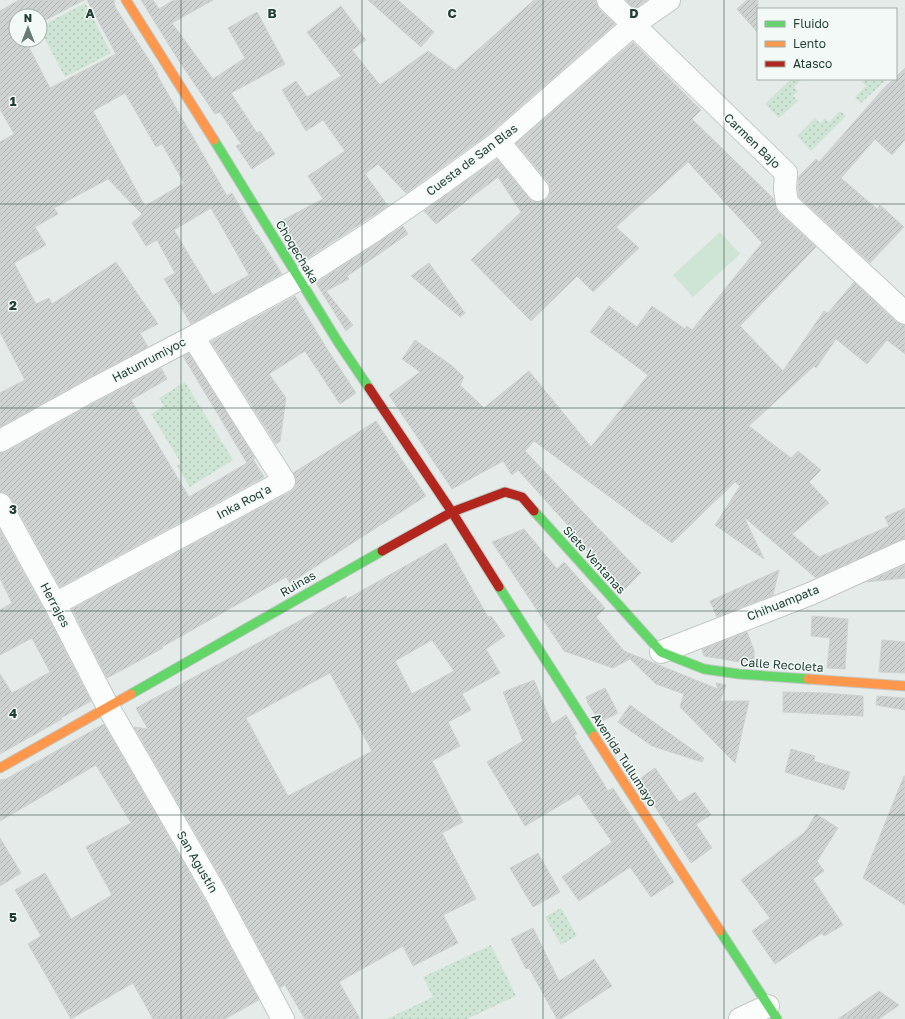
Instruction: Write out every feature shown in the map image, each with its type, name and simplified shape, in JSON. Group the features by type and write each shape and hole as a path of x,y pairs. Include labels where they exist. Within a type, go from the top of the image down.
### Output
{"street":[{"name":"Choqechaka","path":"126,0 195,109 338,342 452,512"},
{"name":"Carmen Bajo","path":"608,0 786,173 785,189 787,203 905,313"},
{"name":"Cuesta de San Blas","path":"299,279 375,230 499,142 633,25 669,0"},
{"path":"499,142 538,190"},
{"name":"Hatunrumiyoc","path":"0,441 299,279"},
{"name":"Inka Roq'a","path":"55,604 284,481 193,337"},
{"name":"Ruinas","path":"0,768 452,512 505,492"},
{"name":"Siete Ventanas","path":"505,492 522,497 660,652"},
{"name":"Herrajes","path":"0,504 55,604 108,707"},
{"name":"Avenida Tullumayo","path":"452,512 572,702 772,1012"},
{"name":"Chihuampata","path":"660,652 810,594 905,551"},
{"name":"Calle Recoleta","path":"660,652 704,670 739,674 905,686"},
{"name":"San Agustín","path":"108,707 216,894 283,1019"},
{"path":"740,1019 772,1012"}],"green space":[{"path":"85,3 111,53 65,77 48,45 48,23"},
{"path":"790,80 801,80 794,87 798,91 793,96 798,101 779,118 765,104"},
{"path":"865,80 886,80 861,103 855,97 866,86 862,82"},
{"path":"840,111 846,116 811,151 797,136 815,118 820,123 825,118 829,122"},
{"path":"720,232 740,254 693,297 673,275"},
{"path":"185,382 233,460 190,487 177,466 181,463 151,414 164,406 159,398"},
{"path":"561,908 577,936 561,945 545,917"},
{"path":"491,945 516,996 467,1019 387,1019 433,997 423,977"}],"building":[{"path":"19,0 84,0 48,19 48,8 8,8 8,48 29,48 50,88 116,54 87,0 114,0 115,7 158,74 157,75 227,196 232,193 256,235 257,234 282,274 191,324 164,279 175,273 157,240 146,246 132,223 142,214 108,179 54,208 58,214 35,227 46,245 14,263 36,304 49,298 52,304 116,262 158,324 140,333 148,347 86,379 0,427 0,393 25,380 0,332 0,142 14,134 0,109 0,11","holes":["125,93 156,147 162,144 184,183 145,206 93,111","211,208 249,275 213,295 174,230"]},
{"path":"141,0 153,0 159,9 174,0 213,0 172,23 213,79 245,58 228,28 257,12 285,64 231,93 257,133 260,131 275,154 252,169 236,146 241,144 220,112 215,114 179,61"},
{"path":"368,0 398,0 434,32 421,47"},
{"path":"534,0 596,0 596,4 599,9 615,24 491,132 406,193 378,164 365,174 388,206 303,261 279,222 323,199 308,176 345,151 323,120 306,131 282,90 296,81 307,97 341,76 307,32 341,6 366,40 352,50 380,85 428,51 455,70"},
{"path":"626,0 647,0 635,9"},
{"path":"747,0 758,0 757,32 737,9"},
{"path":"633,42 701,110 692,119 774,199 778,212 816,247 740,326 783,371 824,311 828,313 854,282 896,322 905,325 905,354 887,340 867,364 836,339 816,368 814,366 749,426 791,458 798,451 821,470 809,482 829,503 792,534 819,557 889,526 885,517 905,508 905,539 816,578 744,517 764,559 715,525 740,486 735,482 672,543 534,441 525,451 641,573 623,591 582,545 584,543 518,470 512,475 503,461 452,489 389,395 420,372 402,359 415,340 451,365 464,377 460,385 484,408 529,371 591,447 648,375 590,332 609,306 637,327 652,306 685,329 687,326 692,330 762,243 688,162 616,227 639,248 593,292 577,276 531,321 471,260 521,212 498,177 436,224 424,211 497,159 529,198 534,202 546,200 550,194 548,182 516,143"},
{"path":"905,68 905,140 892,155 875,139 841,178 877,209 880,205 904,227 870,263 799,197 798,177 816,159 819,162 885,87 893,80 897,80 897,76"},
{"path":"403,226 408,234 347,276 349,279 326,291 353,325 346,331 316,283"},
{"path":"429,263 465,313 460,317 411,276"},
{"path":"295,296 356,393 340,404 305,351 269,374 286,398 280,441 276,444 211,342"},
{"path":"189,353 255,458 253,459 264,477 60,587 11,498 6,493 0,492 0,453 6,452 161,368 167,379 131,400 189,497 247,463 183,356"},
{"path":"376,421 426,496 290,583 286,577 162,647 163,648 107,678 72,609 290,492 295,488 296,481 293,473"},
{"path":"524,529 557,569 564,562 605,608 596,617 624,651 718,689 716,683 726,685 720,701 749,701 735,763 680,707 684,694 656,684 628,657 630,659 613,668 564,651 492,542"},
{"path":"0,530 44,610 91,701 0,754 0,674 12,693 50,672 32,638 0,655 0,610 12,603 0,578"},
{"path":"446,543 488,617 491,616 505,636 486,649 500,673 462,694 471,710 448,722 460,746 432,761 463,822 442,833 476,899 443,915 458,943 413,966 403,946 339,982 360,1019 305,1019 285,985 280,988 227,888 134,727 148,729 136,708 346,596 347,599","holes":["432,640 454,671 412,694 395,661","330,673 372,751 288,796 246,718"]},
{"path":"905,565 905,578 867,582"},
{"path":"779,570 773,595 717,617 710,601"},
{"path":"812,616 848,619 845,669 827,668 830,638 811,636"},
{"path":"747,632 754,650 754,663 704,656 702,649"},
{"path":"882,640 905,642 905,673 879,672"},
{"path":"534,680 552,724 566,715 577,734 574,735 608,791 613,788 674,882 651,897 630,867 579,901 562,877 612,842 579,794 525,826 487,762 523,741 503,692"},
{"path":"605,688 618,713 600,722 587,702 586,697"},
{"path":"783,692 863,696 863,716 783,712"},
{"path":"877,696 905,698 905,710 876,705"},
{"path":"630,705 704,758 702,762 652,746 618,722"},
{"path":"104,724 205,900 259,1000 225,1019 153,1019 133,983 71,1019 28,944 41,936 15,890 45,873 71,919 112,895 86,847 131,823 96,765 0,821 0,780 6,779"},
{"path":"791,749 815,756 814,761 850,772 844,790 785,772"},
{"path":"655,768 679,802 695,792 711,815 696,824 712,848 691,863 638,780"},
{"path":"905,776 905,905 863,878"},
{"path":"816,814 838,828 817,861 824,871 813,879 843,925 824,936 822,933 775,964 752,931 770,918 741,880 805,832"},
{"path":"0,838 21,873 0,886"},
{"path":"538,853 560,892 533,907 510,868"},
{"path":"533,928 559,981 594,959 612,986 561,1019 557,1019 529,968 526,969 511,939"},
{"path":"879,991 899,1005 879,1019 838,1019"}],"traffic: fast":[{"path":"214,140 338,342 369,388"},
{"path":"534,511 661,652 704,669 739,674 808,679"},
{"path":"131,694 382,551"},
{"path":"499,587 594,736"},
{"path":"720,931 777,1019"}],"traffic: slow":[{"path":"126,0 214,140"},
{"path":"808,679 905,686"},
{"path":"0,768 131,694"},
{"path":"594,736 720,931"}],"traffic: jam":[{"path":"369,388 452,512 499,587"},
{"path":"382,551 452,512 505,492 522,497 534,511"}]}
